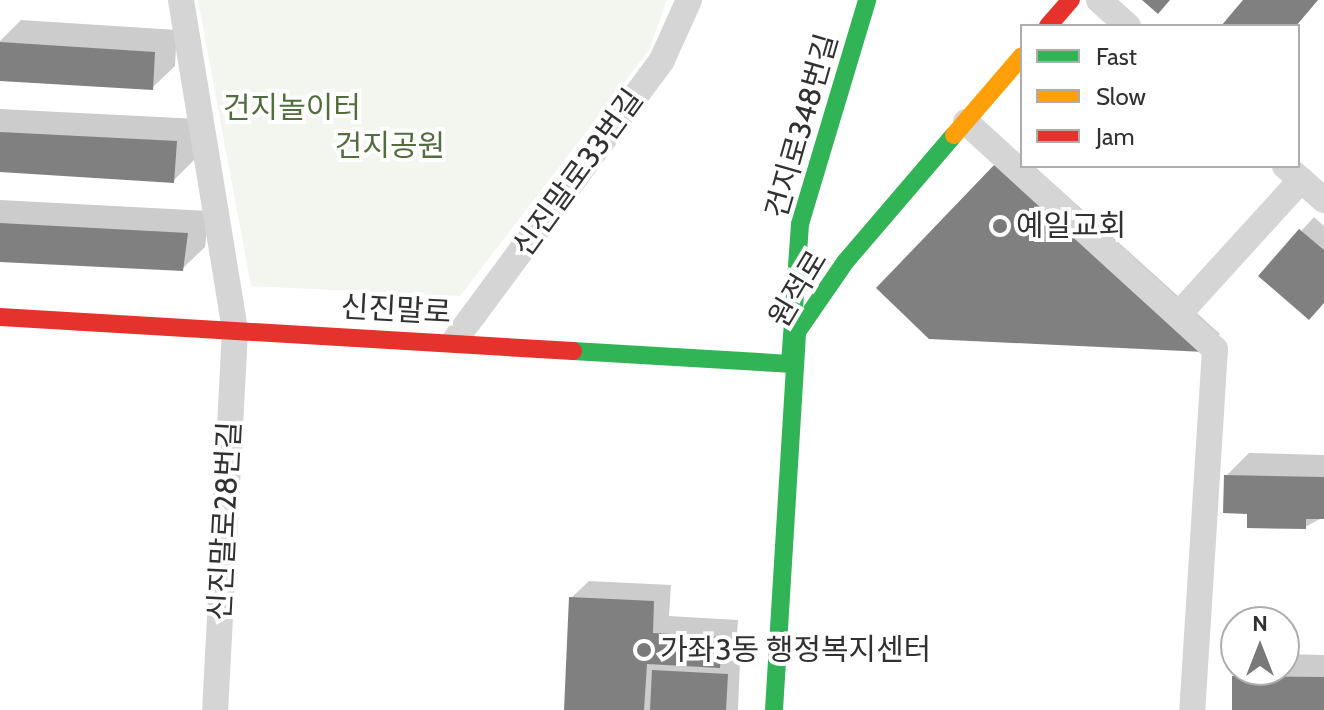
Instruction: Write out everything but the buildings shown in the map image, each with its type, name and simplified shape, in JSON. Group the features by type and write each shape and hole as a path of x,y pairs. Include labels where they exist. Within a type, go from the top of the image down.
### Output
{"street":[{"name":"신진말로28번길","path":"181,0 235,331 215,710"},
{"name":"신진말로33번길","path":"455,340 662,60 689,0"},
{"name":"건지로348번길","path":"790,364 800,224 867,0"},
{"path":"1050,24 1071,0"},
{"path":"1099,0 1126,24"},
{"name":"원적로","path":"774,710 790,364 797,332 846,261 1020,58"},
{"path":"966,122 1215,349 1192,710"},
{"path":"1178,315 1293,173 1324,200"},
{"name":"신진말로","path":"0,317 455,340 790,364"}],"green space":[{"name":"건지공원","path":"198,0 667,0 649,50 460,296 251,286"}],"traffic: fast":[{"path":"573,351 790,364 800,224 867,0"},
{"path":"774,710 797,332 846,261 954,135"}],"traffic: slow":[{"path":"954,135 1020,58"}],"traffic: jam":[{"path":"1050,24 1071,0"},
{"path":"0,317 573,351"}],"place":[{"name":"예일교회","path":"1000,226"},
{"name":"가좌3동 행정복지센터","path":"644,650"}],"park label":[{"name":"건지놀이터","path":"292,108"}]}
